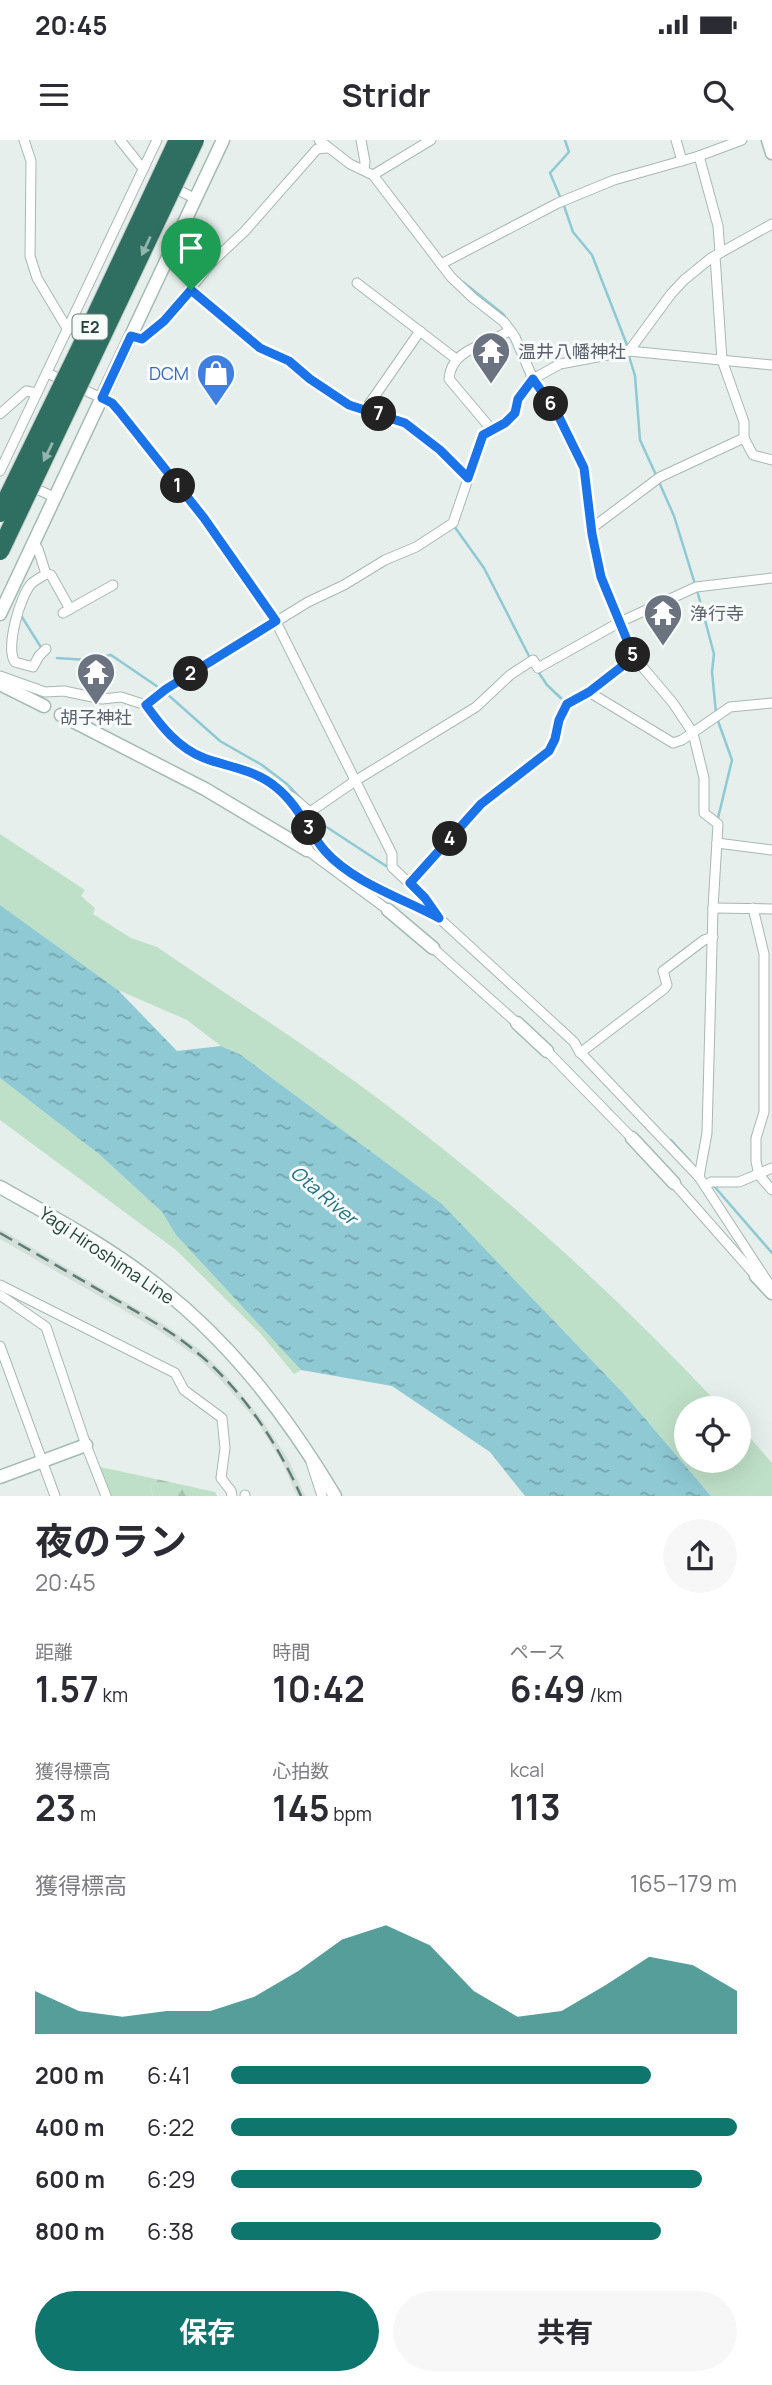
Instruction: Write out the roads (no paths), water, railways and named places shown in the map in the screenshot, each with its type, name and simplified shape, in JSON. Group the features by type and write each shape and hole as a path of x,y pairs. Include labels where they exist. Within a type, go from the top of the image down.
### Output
{"highway":[{"name":"E2","path":"0,513 178,140"},
{"name":"E2","path":"0,551 195,140"}],"street":[{"path":"24,140 31,161 30,256 37,278 68,330"},
{"path":"120,140 143,170 196,199"},
{"path":"54,497 0,471 157,140"},
{"path":"0,614 223,140"},
{"path":"319,140 350,164 369,173"},
{"path":"361,140 369,173 458,284 504,322 533,379 558,415 584,468 601,577 634,657 673,703 693,733 704,778 704,813 718,824 707,1133 702,1182"},
{"path":"369,173 431,140"},
{"path":"676,140 682,161"},
{"path":"441,264 558,203 614,180 699,156 743,140"},
{"path":"768,140 772,153"},
{"path":"131,336 142,339 164,321 213,261 245,231 317,149 327,148"},
{"path":"699,156 718,226 722,360 744,422 744,438 752,456 772,460"},
{"path":"629,351 684,280 718,254 772,224"},
{"path":"182,227 213,261"},
{"path":"358,283 456,359"},
{"path":"191,290 260,348 289,361 349,405 405,423 440,450 468,478"},
{"path":"492,430 449,379 449,372 460,355 510,330"},
{"path":"365,410 421,331"},
{"path":"146,705 166,689 276,621 385,560 416,547 453,523 483,435 505,423 515,413 518,399 533,379 559,364 629,351 772,365"},
{"path":"47,373 112,403 204,518 276,621 392,853 392,867 425,898 439,918 574,1042 580,1053 702,1182 719,1204 772,1291"},
{"path":"0,414 26,391 37,393"},
{"path":"592,527 660,477 744,438"},
{"path":"33,542 46,574"},
{"path":"46,574 51,575 66,611 94,601 112,589"},
{"path":"46,574 31,584 22,600 10,650 15,662 33,667 46,649"},
{"path":"0,676 46,692 64,691 102,699 121,697 146,705 172,738 191,751 201,757 248,771 277,787 310,812 355,780 476,708 510,675 533,660 538,668 620,622 696,587 772,578"},
{"path":"410,883 481,804 549,751 567,704 589,692 634,657"},
{"path":"0,684 205,789 274,828 387,910 547,1051 632,1138 772,1291"},
{"path":"589,692 670,743 682,740 730,707 772,703"},
{"path":"277,787 301,814 326,853 357,876 439,918"},
{"path":"717,843 772,850"},
{"path":"713,908 772,909"},
{"path":"753,908 768,974 764,1112 756,1148 759,1175 772,1190"},
{"path":"580,1053 664,989 667,985 663,971 704,940 713,937"},
{"path":"702,1182 738,1182 772,1168"},
{"name":"Yagi Hiroshima Line","path":"0,1187 120,1259 161,1287 195,1317 226,1347 271,1399 335,1496"},
{"path":"0,1284 175,1373 184,1390 222,1418 225,1448 221,1478 231,1490 232,1496"},
{"path":"1,1296 46,1327 106,1496"},
{"path":"0,1346 55,1496"},
{"path":"0,1477 86,1445"},
{"path":"310,1456 322,1496"}],"water":[{"name":"Ota River","path":"0,905 118,990 177,1051 221,1046 241,1055 442,1204 624,1394 674,1453 674,1473 691,1473 711,1496 525,1496 490,1452 392,1386 301,1370 176,1235 162,1212 99,1154 0,1078"}],"waterway":[{"path":"561,199 550,173 569,152 565,140"},
{"path":"563,203 573,232 592,255 627,345"},
{"path":"463,282 503,314 510,324"},
{"path":"629,356 635,376 640,440 656,475"},
{"path":"519,391 527,376"},
{"path":"659,482 674,516 695,584"},
{"path":"454,526 484,568 530,658"},
{"path":"697,590 714,654 712,672 716,713"},
{"path":"22,617 42,649"},
{"path":"57,658 87,660 111,655 161,689"},
{"path":"537,670 547,685 564,701 556,718"},
{"path":"166,693 220,741 262,765 287,784 303,801"},
{"path":"718,721 732,760 718,818"},
{"path":"314,812 325,826 386,866"},
{"path":"671,1140 690,1161"},
{"path":"714,1186 772,1253"}],"railway":[{"path":"0,1233 151,1320 200,1355 231,1386 258,1420 301,1496"}],"place":[{"name":"温井八幡神社","path":"491,385"},
{"name":"DCM","path":"216,407"},
{"name":"浄行寺","path":"663,647"},
{"name":"胡子神社","path":"96,706"}]}
